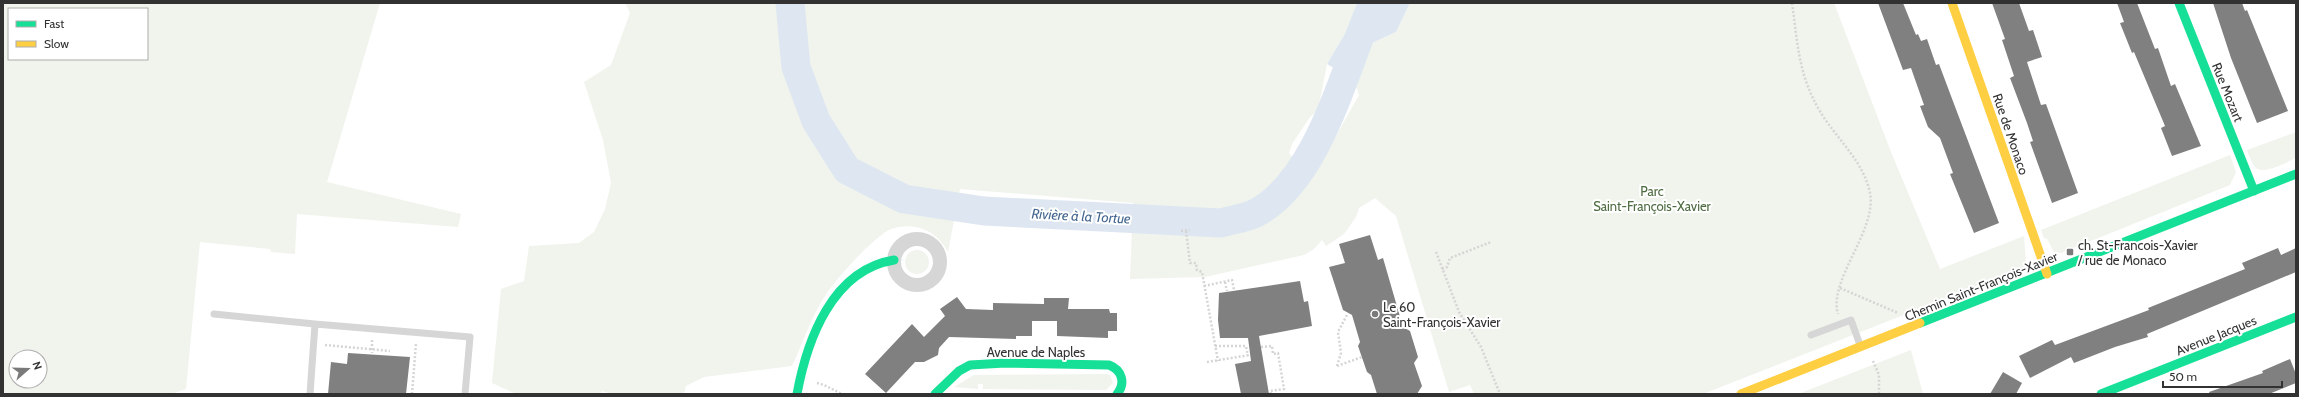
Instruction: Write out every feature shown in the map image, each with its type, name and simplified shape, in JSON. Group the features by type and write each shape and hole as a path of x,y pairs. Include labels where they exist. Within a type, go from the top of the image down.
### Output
{"street":[{"name":"Rue de Monaco","path":"1952,3 2047,274"},
{"name":"Rue Mozart","path":"2179,3 2254,191"},
{"name":"Chemin Saint-François-Xavier","path":"1741,394 2047,274 2296,174"},
{"path":"797,394 799,381 811,338 834,300 850,282 870,265 881,261 894,260"},
{"name":"Avenue Jacques","path":"2101,394 2296,317"},
{"name":"Avenue de Naples","path":"936,394 959,371 970,365 1081,364 1107,365 1116,369 1121,374 1122,382 1116,394"}],"lane":[{"path":"214,314 470,337 465,394"},
{"path":"1811,334 1851,320 1861,347"},
{"path":"310,394 315,324"}],"path":[{"path":"1792,3 1797,52 1808,88 1822,113 1858,164 1870,193 1871,206 1869,219 1840,288 1836,306"},
{"path":"1186,230 1190,264 1196,263 1196,270 1202,272 1218,361"},
{"path":"1181,231 1190,230"},
{"path":"1442,269 1449,264 1450,258 1491,242"},
{"path":"1436,252 1460,312 1481,347 1500,394"},
{"path":"1204,286 1232,280 1234,290"},
{"path":"1225,282 1227,291"},
{"path":"1840,288 1896,311 1901,318"},
{"path":"1348,313 1338,332 1341,353 1337,366 1362,357"},
{"path":"412,394 417,340"},
{"path":"322,345 372,351 390,351"},
{"path":"1207,362 1249,356 1246,346 1215,346"},
{"path":"1261,347 1272,346 1273,354 1278,353 1284,389 1270,391 1271,394"},
{"path":"1873,361 1879,375 1879,394"},
{"path":"1281,373 1286,372"},
{"path":"799,381 824,385 842,394"}],"green space":[{"path":"3,3 380,3 327,182 461,214 458,227 297,214 295,254 271,252 270,249 200,242 186,389 171,394 3,394"},
{"name":"Parc Saint-François-Xavier","path":"625,3 1359,3 1346,32 1327,64 1318,110 1310,117 1292,144 1289,153 1309,176 1331,145 1359,95 1354,80 1372,43 1396,32 1410,3 1834,3 1891,152 1940,269 2024,236 2026,263 2023,268 1703,394 1474,394 1470,385 1449,392 1396,216 1375,198 1359,208 1356,217 1344,234 1326,246 1322,240 1314,249 1304,255 1205,277 1130,279 1133,203 960,189 948,252 938,238 917,227 900,227 891,229 884,233 855,259 825,296 811,321 792,366 704,377 686,386 684,394 612,394 602,391 601,394 516,394 492,383 501,289 524,281 529,246 579,243 594,232 605,209 611,183 603,140 584,82 611,65 630,13"},
{"path":"2296,132 2296,158 2274,168 2263,170 2254,166 2247,150"},
{"path":"2230,155 2236,172 2230,185 2061,253 2054,252 2047,239 2044,238 2041,230"},
{"path":"917,250 922,251 928,257 928,267 922,273 917,274 912,273 906,267 905,262 906,257 912,251"},
{"path":"1911,350 1923,394 1798,394"},
{"path":"974,375 1110,375 1113,383 1106,390 983,389 983,384 978,384 978,389 954,387"}],"shaded area":[{"path":"1359,3 1410,3 1396,32 1372,43 1354,80 1327,64 1346,32"}],"building":[{"path":"1878,3 1903,3 1916,35 1918,34 1921,41 1927,39 1936,65 1939,64 1999,223 1974,233 1950,174 1953,173 1940,138 1928,127 1920,106 1924,105 1911,68 1903,70"},
{"path":"1992,3 2019,3 2029,31 2033,30 2042,57 2027,62 2041,105 2046,104 2078,193 2052,203 2030,142 2033,141 2027,123 2010,78 2014,76 2002,40 2005,39"},
{"path":"2117,3 2137,3 2155,49 2158,48 2171,86 2175,84 2201,146 2172,156 2161,128 2165,126 2134,52 2132,53 2120,23 2124,22"},
{"path":"2213,3 2242,3 2245,11 2247,10 2288,111 2257,123 2231,58"},
{"name":"Le 60 Saint-François-Xavier","path":"1370,235 1378,260 1383,258 1403,327 1410,331 1418,357 1414,363 1422,386 1417,394 1377,394 1371,375 1367,372 1358,346 1360,342 1352,315 1343,310 1329,267 1345,263 1339,244"},
{"path":"2278,248 2281,255 2296,248 2296,272 2147,334 2148,337 2115,347 2074,363 2071,357 2030,378 2019,356 2052,340 2055,345 2149,310 2148,308 2245,269 2242,263"},
{"path":"1300,281 1304,302 1308,301 1312,326 1259,336 1269,394 1241,394 1235,364 1251,361 1248,338 1220,338 1218,320 1219,293"},
{"path":"957,297 966,309 993,310 993,303 1044,304 1044,298 1069,298 1068,309 1109,309 1110,313 1117,313 1117,331 1108,331 1108,338 1057,336 1057,321 1032,321 1032,336 1016,336 1016,339 949,337 939,348 938,355 924,362 915,362 886,393 865,374 912,324 924,337 945,316 940,309"},
{"path":"348,353 410,357 406,394 328,394 331,362 347,364"},
{"path":"2290,359 2296,374 2296,383 2269,394 2210,394 2209,392 2263,373 2262,371"},
{"path":"2003,372 2022,383 2016,394 1990,394"}],"waterway":[{"name":"Rivière à la Tortue","path":"790,3 796,67 816,121 847,170 904,199 984,211 1221,223 1243,218 1256,213 1278,197 1297,175 1314,148 1328,119 1373,3"}],"traffic: fast":[{"path":"2179,3 2254,191"},
{"path":"1920,323 2296,174"},
{"path":"797,394 801,373 808,352 826,310 839,293 854,278 872,266 894,260"},
{"path":"2101,394 2296,317"},
{"path":"935,394 959,371 970,365 1005,363 1109,365 1120,373 1122,381 1120,390 1117,394"}],"traffic: slow":[{"path":"1952,3 2047,274"},
{"path":"1741,394 1920,323"}],"place":[{"name":"ch. St-Francois-Xavier / rue de Monaco","path":"2070,252"},
{"name":"Le 60 Saint-François-Xavier","path":"1375,314"}]}
